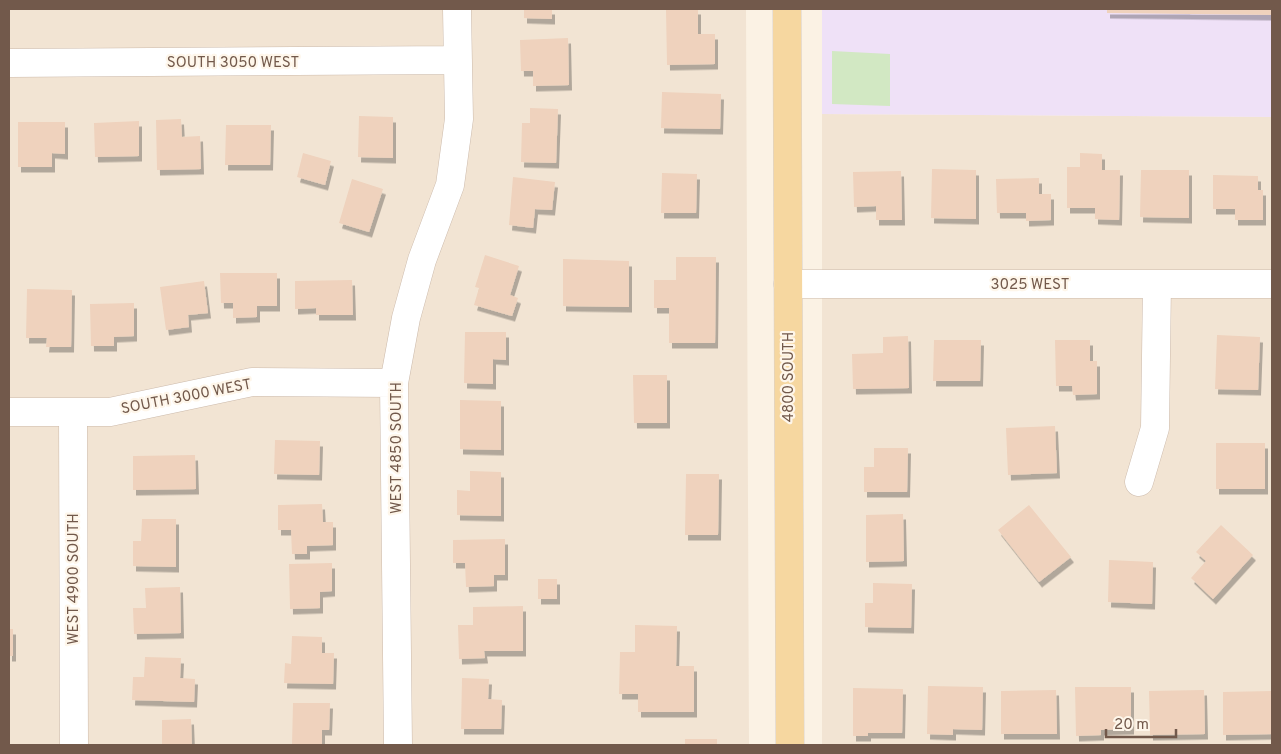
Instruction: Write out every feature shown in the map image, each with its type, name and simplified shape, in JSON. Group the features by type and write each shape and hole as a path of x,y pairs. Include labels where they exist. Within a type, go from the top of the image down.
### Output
{"main road":[{"name":"4800 SOUTH","path":"787,9 790,745"}],"street":[{"name":"WEST 4850 SOUTH","path":"398,745 394,383 406,318 422,260 450,185 459,119 457,9"},
{"name":"SOUTH 3050 WEST","path":"9,63 458,60"},
{"name":"3025 WEST","path":"788,284 1272,284"},
{"path":"1140,482 1155,428 1157,284"},
{"name":"SOUTH 3000 WEST","path":"9,412 110,412 252,382 394,383"},
{"name":"WEST 4900 SOUTH","path":"73,412 74,745"}],"shaded area":[{"path":"9,9 746,9 749,745 9,745"},
{"path":"822,9 1272,9 1272,117 822,114"},
{"path":"822,114 1272,117 1272,745 822,745"}],"green space":[{"path":"832,51 890,54 890,106 832,104"}],"building":[{"path":"524,9 552,9 552,19 524,18"},
{"path":"666,9 698,9 698,34 715,34 715,64 667,65"},
{"path":"1107,9 1272,9 1272,15 1107,13"},
{"path":"568,38 569,85 533,86 533,71 521,71 520,40"},
{"path":"662,92 721,94 720,129 661,128"},
{"path":"530,108 558,109 556,163 521,162 522,123 530,123"},
{"path":"359,116 393,117 393,158 358,157"},
{"path":"181,119 182,137 200,136 201,169 157,170 156,120"},
{"path":"139,121 139,156 95,157 94,123"},
{"path":"18,122 65,122 65,154 52,153 52,167 18,167"},
{"path":"226,125 271,125 270,165 225,165"},
{"path":"303,153 331,161 325,185 297,177"},
{"path":"1080,153 1102,154 1102,170 1120,170 1119,220 1095,219 1095,208 1067,208 1067,167 1080,167"},
{"path":"932,169 976,170 976,219 931,218"},
{"path":"1141,170 1189,170 1189,218 1140,217"},
{"path":"901,171 902,220 876,220 876,206 854,207 853,172"},
{"path":"662,173 697,174 696,213 661,213"},
{"path":"1213,175 1258,176 1258,190 1263,190 1263,220 1235,220 1235,209 1213,209"},
{"path":"513,177 555,182 552,210 535,209 533,228 509,225"},
{"path":"1039,178 1039,194 1051,194 1051,220 1026,221 1026,213 997,213 996,179"},
{"path":"352,179 383,189 369,232 339,223"},
{"path":"485,255 519,266 510,295 518,298 512,316 474,305 479,288 475,287"},
{"path":"676,257 716,257 715,343 669,343 669,308 654,308 654,280 676,280"},
{"path":"563,259 629,261 629,307 563,306"},
{"path":"220,273 277,273 277,306 257,306 257,317 233,318 233,303 221,303"},
{"path":"352,280 353,315 316,315 316,308 295,309 295,281"},
{"path":"204,281 208,313 188,315 189,327 166,330 160,287"},
{"path":"27,289 72,290 71,347 46,347 47,338 26,338"},
{"path":"134,303 134,336 114,337 114,346 91,346 90,304"},
{"path":"465,332 506,332 506,360 493,359 493,384 464,383"},
{"path":"1217,335 1260,337 1258,390 1215,389"},
{"path":"908,336 909,388 853,389 852,354 883,353 883,337"},
{"path":"934,340 981,340 980,381 933,381"},
{"path":"1055,340 1090,340 1090,361 1097,361 1097,394 1073,395 1072,386 1056,386"},
{"path":"633,375 667,375 667,423 634,423"},
{"path":"460,400 501,401 501,450 460,449"},
{"path":"1055,426 1057,473 1008,475 1006,428"},
{"path":"275,440 320,441 319,475 274,474"},
{"path":"1216,443 1265,443 1265,489 1216,489"},
{"path":"874,448 908,448 907,492 864,492 864,467 874,467"},
{"path":"195,455 196,489 133,490 133,456"},
{"path":"470,471 501,472 501,516 457,515 457,490 470,491"},
{"path":"686,474 719,474 718,535 685,535"},
{"path":"322,504 323,522 333,522 333,545 307,546 307,554 292,554 291,530 278,530 278,505"},
{"path":"1029,505 1071,557 1039,582 998,530"},
{"path":"903,514 904,561 866,562 866,515"},
{"path":"142,519 176,519 176,567 133,566 133,541 141,541"},
{"path":"1221,525 1253,555 1213,599 1191,578 1206,561 1196,552"},
{"path":"505,539 505,575 494,575 494,586 466,587 465,563 453,563 453,540"},
{"path":"1109,560 1153,562 1152,604 1108,602"},
{"path":"332,563 332,591 320,592 320,608 290,609 289,564"},
{"path":"538,579 557,579 557,599 538,599"},
{"path":"873,583 912,584 911,628 865,627 865,603 873,603"},
{"path":"180,587 181,633 134,634 133,608 146,608 145,588"},
{"path":"523,606 523,651 484,651 485,658 459,659 458,625 473,625 473,607"},
{"path":"635,625 677,626 676,666 694,666 694,712 638,712 638,694 619,694 620,652 635,652"},
{"path":"9,629 13,629 13,656 9,656"},
{"path":"292,636 322,637 322,653 334,653 333,684 284,683 285,663 291,664"},
{"path":"145,657 181,658 180,678 195,679 194,702 132,700 133,677 144,677"},
{"path":"462,678 489,679 488,699 502,700 501,729 461,729"},
{"path":"928,686 983,687 982,730 953,729 953,735 927,734"},
{"path":"1075,687 1131,687 1131,729 1101,730 1101,735 1076,736"},
{"path":"853,688 903,689 902,733 868,733 868,736 853,736"},
{"path":"1056,690 1057,734 1001,734 1001,691"},
{"path":"1204,690 1205,734 1150,735 1149,691"},
{"path":"1272,691 1272,734 1223,735 1223,692"},
{"path":"293,703 330,703 329,730 322,730 322,745 292,745"},
{"path":"191,719 192,745 162,745 162,720"},
{"path":"685,739 717,739 717,745 685,745"}]}
